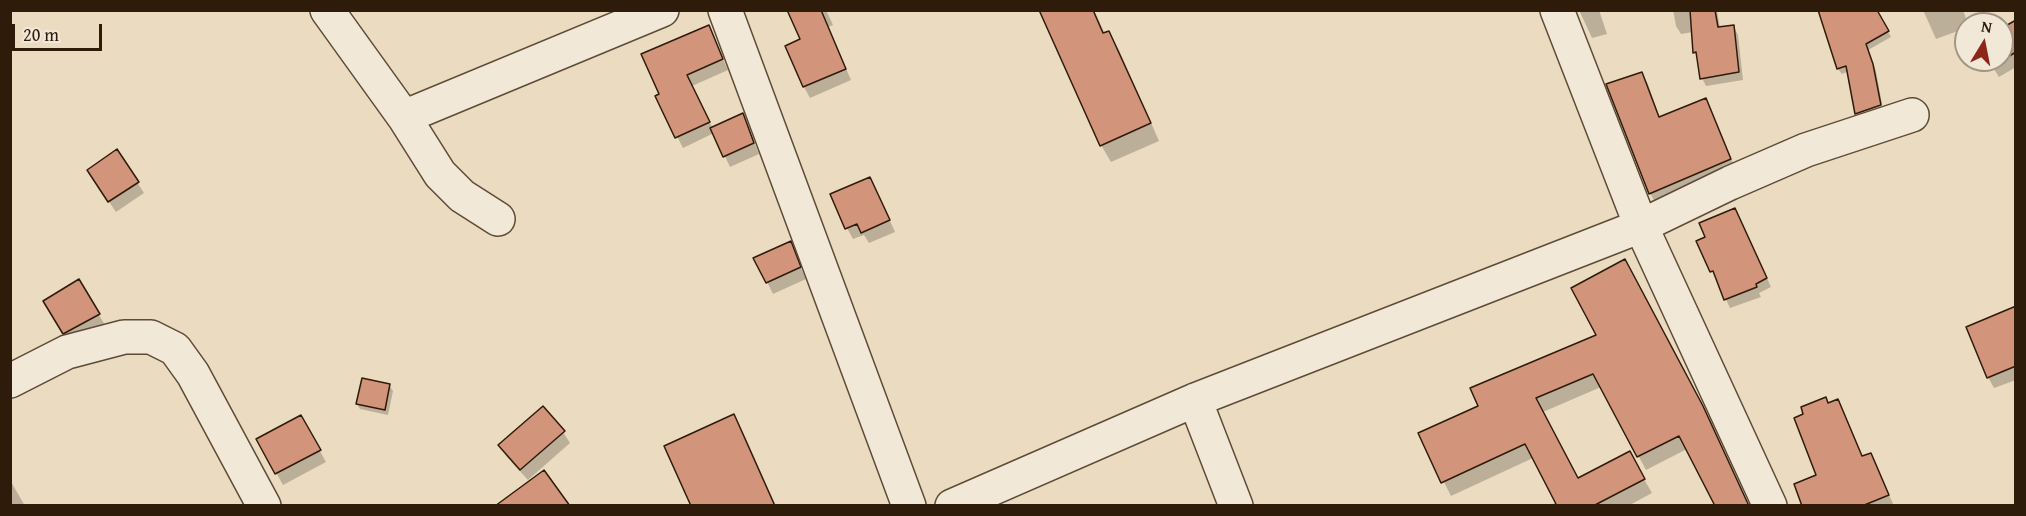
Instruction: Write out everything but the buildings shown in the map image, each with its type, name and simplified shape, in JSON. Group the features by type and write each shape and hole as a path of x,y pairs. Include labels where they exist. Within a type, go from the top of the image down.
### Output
{"street":[{"path":"327,10 404,117 440,174 462,196 498,219"},
{"path":"404,117 662,10"},
{"path":"725,10 909,506"},
{"path":"1557,10 1641,226 1770,506"},
{"path":"952,506 1195,400 1641,226 1806,150 1912,116"},
{"path":"10,381 68,352 124,337 151,337 175,349 193,374 264,506"},
{"path":"1195,400 1236,506"}]}
